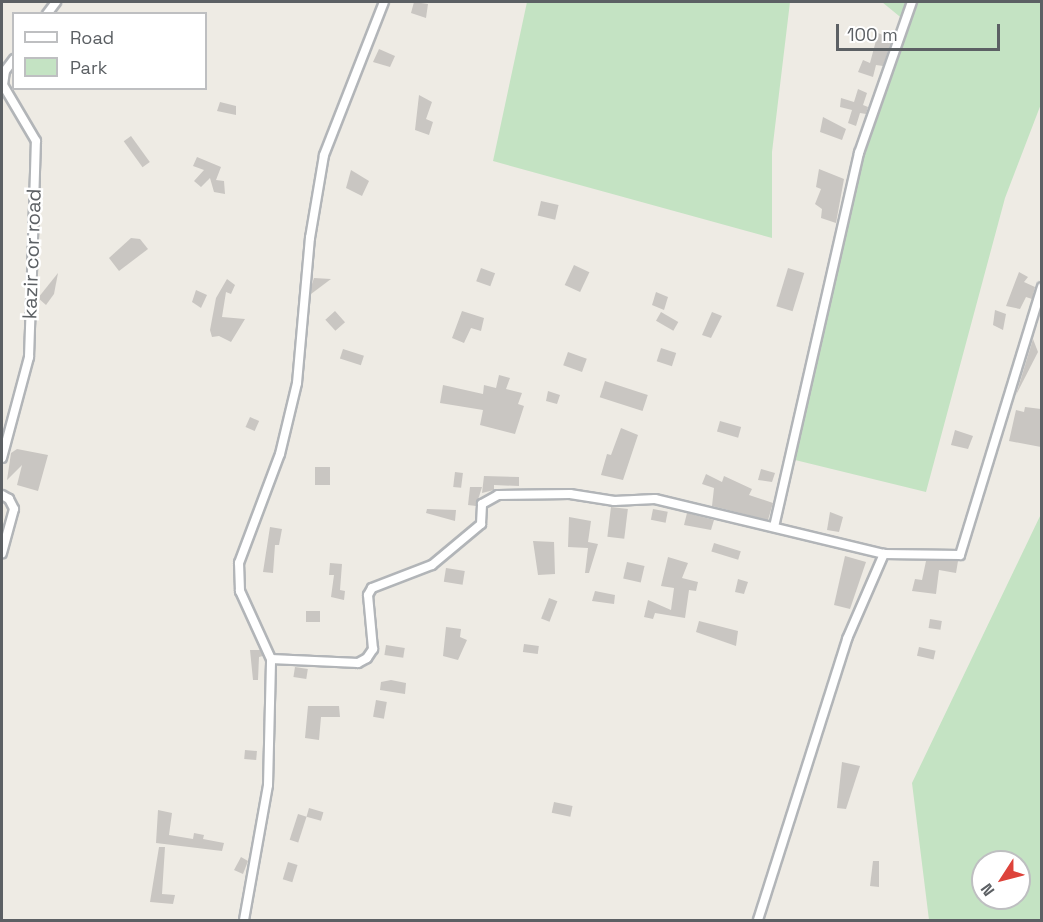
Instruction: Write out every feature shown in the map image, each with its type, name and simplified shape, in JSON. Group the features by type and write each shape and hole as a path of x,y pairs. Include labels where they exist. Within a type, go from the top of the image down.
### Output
{"street":[{"path":"244,921 268,785 271,659 240,591 239,563 280,454 297,383 310,238 324,155 384,2"},
{"path":"774,527 859,153 912,2"},
{"name":"kazir cor road","path":"2,458 29,357 36,141 3,85 5,71 12,61"},
{"path":"271,659 358,663 367,658 374,649 368,594 372,588 432,565 481,524 482,504 498,495 655,499 884,554 960,555 1041,287"},
{"path":"2,495 9,499 14,509 2,553"},
{"path":"758,921 847,639 884,554"}],"green space":[{"path":"527,2 790,2 772,152 772,238 493,161"},
{"path":"882,2 1041,2 1041,104 1005,198 926,492 791,459 859,166 910,25"},
{"path":"1041,514 1041,920 929,920 912,783"}],"building":[{"path":"414,2 428,4 426,18 411,13"},
{"path":"878,33 892,39 883,66 876,65 873,77 858,72 863,60 870,63"},
{"path":"379,49 395,56 390,67 373,62"},
{"path":"858,89 867,93 863,105 868,107 866,114 860,113 856,126 848,123 852,110 840,107 841,98 854,102"},
{"path":"419,95 432,102 426,119 433,122 429,135 415,130"},
{"path":"220,102 236,106 236,115 217,111"},
{"path":"823,117 846,129 842,140 820,132"},
{"path":"131,136 150,162 143,167 124,141"},
{"path":"197,157 221,167 216,180 224,181 225,194 214,192 210,178 201,187 194,181 204,170 193,166"},
{"path":"819,169 844,179 836,223 821,218 822,209 815,204 821,189 816,187"},
{"path":"351,170 369,181 362,196 346,188"},
{"path":"541,201 559,205 555,220 538,216"},
{"path":"131,238 140,239 148,249 119,271 109,258"},
{"path":"574,265 589,272 580,292 565,285"},
{"path":"481,268 495,273 490,286 476,281"},
{"path":"788,268 804,273 793,311 776,306"},
{"path":"1019,272 1028,277 1024,282 1035,287 1032,299 1026,297 1020,309 1006,306"},
{"path":"58,273 54,294 46,305 38,298"},
{"path":"314,278 331,279 311,294"},
{"path":"227,279 235,285 231,294 226,292 222,317 245,319 231,342 219,336 212,337 210,330 216,298"},
{"path":"196,290 207,295 201,308 192,302"},
{"path":"656,292 668,297 664,310 652,305"},
{"path":"995,310 1006,314 1003,330 993,325"},
{"path":"335,311 345,322 335,331 325,320"},
{"path":"462,311 484,318 481,331 471,328 464,343 452,338"},
{"path":"661,312 678,322 673,331 656,321"},
{"path":"712,312 722,316 711,338 702,335"},
{"path":"1033,339 1038,352 1016,395"},
{"path":"661,348 676,353 672,366 657,361"},
{"path":"343,349 364,356 361,365 340,359"},
{"path":"568,352 587,359 582,372 563,365"},
{"path":"499,375 510,378 506,389 522,393 518,404 524,406 515,434 480,425 483,410 440,403 443,385 483,394 484,385 496,388"},
{"path":"605,381 648,395 643,411 600,397"},
{"path":"548,391 560,395 557,404 546,401"},
{"path":"1025,407 1041,409 1041,447 1009,441 1016,410 1024,412"},
{"path":"250,417 259,421 255,431 246,427"},
{"path":"720,421 741,427 738,438 717,432"},
{"path":"621,428 638,435 623,480 601,475 607,454 611,455"},
{"path":"955,430 973,436 968,449 951,445"},
{"path":"17,449 48,455 38,491 17,485 22,465 7,480 11,453"},
{"path":"315,467 330,467 330,485 315,485"},
{"path":"761,469 775,473 772,482 758,480"},
{"path":"455,472 463,473 461,488 453,487"},
{"path":"706,474 722,482 724,476 752,489 749,495 773,503 768,520 712,506 714,488 702,484"},
{"path":"484,476 519,477 519,486 494,485 494,490 482,493"},
{"path":"470,487 482,487 476,506 468,505"},
{"path":"611,507 628,509 624,539 607,537"},
{"path":"427,509 456,510 455,521 426,513"},
{"path":"653,509 668,512 666,523 651,520"},
{"path":"830,512 843,517 839,532 827,530"},
{"path":"687,513 714,520 711,530 684,525"},
{"path":"569,517 591,521 588,542 598,544 589,573 585,573 588,548 568,547"},
{"path":"270,527 282,529 279,545 275,545 273,573 263,572"},
{"path":"533,541 554,542 555,574 538,575"},
{"path":"714,543 741,551 738,560 711,552"},
{"path":"845,556 866,562 850,609 834,605"},
{"path":"668,557 688,563 682,578 698,582 696,591 689,590 685,618 655,613 653,619 644,617 648,600 671,610 674,588 661,586"},
{"path":"926,561 958,561 956,573 939,570 936,594 912,591 915,579 922,580"},
{"path":"627,562 645,566 641,583 623,579"},
{"path":"330,563 342,564 340,590 345,591 344,600 331,597 334,575 329,575"},
{"path":"446,568 465,571 463,585 444,582"},
{"path":"738,579 748,582 744,594 735,592"},
{"path":"595,591 615,595 614,604 592,601"},
{"path":"549,598 557,601 550,622 541,619"},
{"path":"306,611 320,611 320,622 306,622"},
{"path":"930,619 942,621 940,630 929,628"},
{"path":"699,621 738,631 736,646 696,632"},
{"path":"446,627 461,629 460,637 467,640 458,660 443,656"},
{"path":"524,644 539,646 538,654 523,652"},
{"path":"386,645 405,648 403,658 384,655"},
{"path":"919,647 936,651 934,660 917,656"},
{"path":"250,650 260,650 263,656 259,657 258,680 253,680"},
{"path":"295,667 308,669 306,679 293,677"},
{"path":"391,680 406,683 405,694 380,690 381,682"},
{"path":"376,700 387,702 384,719 373,717"},
{"path":"308,706 339,706 340,717 321,717 319,740 305,738"},
{"path":"245,750 257,751 256,760 244,759"},
{"path":"842,762 860,766 846,809 837,808"},
{"path":"554,802 573,806 570,817 552,813"},
{"path":"309,808 323,812 321,821 307,817"},
{"path":"158,810 172,813 169,835 193,839 194,833 204,835 203,839 224,843 222,851 156,843"},
{"path":"298,814 307,817 298,842 290,840"},
{"path":"159,847 165,847 162,894 175,895 173,904 150,902"},
{"path":"241,857 248,861 243,874 234,870"},
{"path":"873,861 879,861 879,887 870,886"},
{"path":"288,862 298,865 292,882 283,879"}]}
